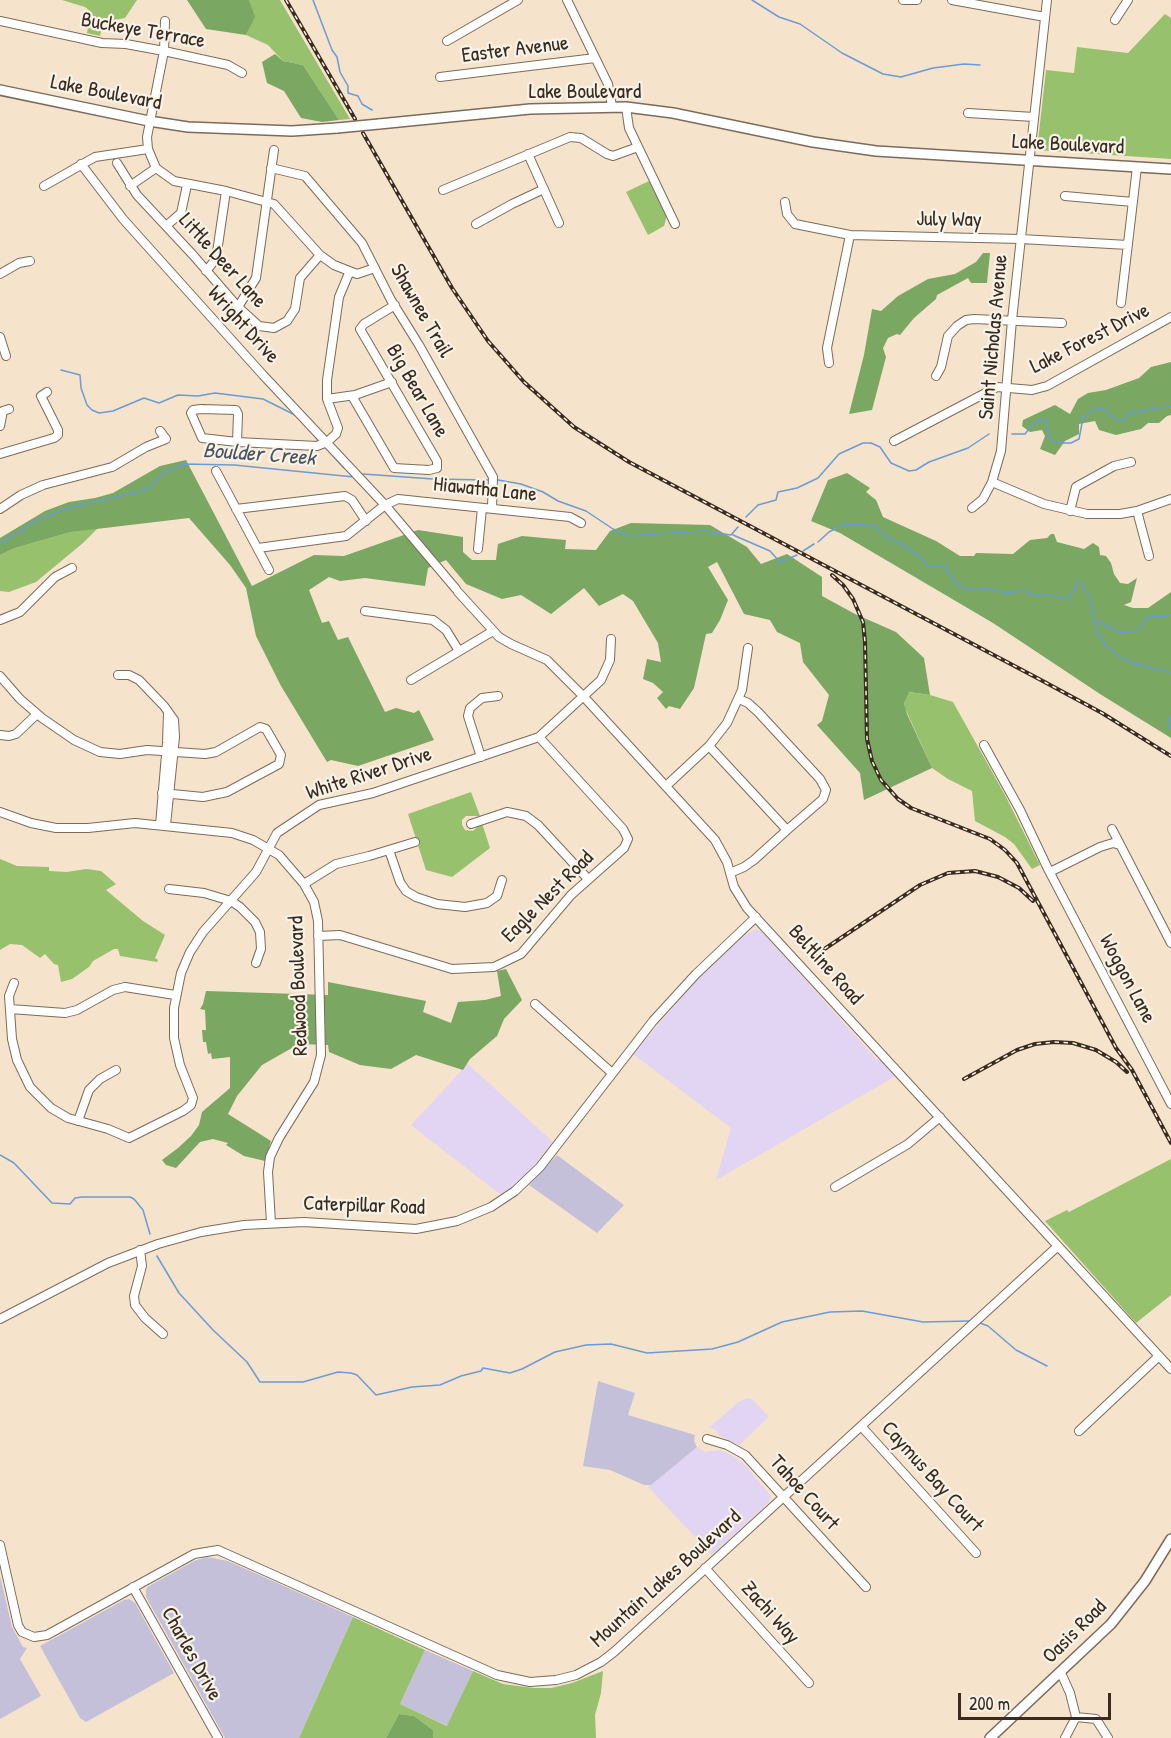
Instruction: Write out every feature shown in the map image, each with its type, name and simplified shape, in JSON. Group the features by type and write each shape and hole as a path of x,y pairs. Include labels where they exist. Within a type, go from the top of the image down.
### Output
{"main road":[{"name":"Lake Boulevard","path":"0,90 149,121 226,130 292,131 530,109 612,106 673,113 813,142 855,148 1171,169"},
{"name":"Oasis Road","path":"990,1738 1061,1673 1128,1604 1159,1561 1171,1539"}],"street":[{"path":"447,41 518,0"},
{"path":"567,0 609,87 612,106"},
{"path":"903,0 917,0"},
{"path":"952,0 973,2 1045,17"},
{"name":"Saint Nicholas Avenue","path":"972,508 983,499 992,482 1001,455 1012,320 1047,0"},
{"path":"1115,20 1128,0"},
{"name":"Buckeye Terrace","path":"0,21 102,43 126,44 228,65 242,74"},
{"path":"165,21 164,51 147,137 148,149 156,168 171,180 226,191 277,205 320,255 349,273 361,274 375,268"},
{"name":"Easter Avenue","path":"440,77 595,58"},
{"path":"626,107 629,128 675,224"},
{"path":"968,113 1034,117"},
{"path":"443,190 575,137 613,156 638,147"},
{"path":"44,186 101,155 148,149"},
{"path":"238,307 256,278 274,150"},
{"path":"528,154 560,223"},
{"name":"Wright Drive","path":"81,164 123,219 263,375 385,505 457,591"},
{"name":"Little Deer Lane","path":"117,164 130,186 238,307 259,326 274,328 284,323 295,309 300,278 320,255"},
{"path":"1120,303 1137,167"},
{"path":"130,186 156,168"},
{"name":"Shawnee Trail","path":"271,168 305,176 360,240 494,477 492,508"},
{"path":"166,226 182,213 187,184"},
{"path":"476,224 544,189"},
{"path":"206,271 216,259 226,191"},
{"path":"1065,196 1133,202"},
{"name":"July Way","path":"786,202 788,214 795,224 850,235 1021,239 1128,245"},
{"path":"829,363 827,348 850,235"},
{"path":"0,274 19,263 30,261"},
{"path":"237,442 238,414 236,410 191,411 192,420 202,438 237,442 313,446 327,442 336,434 338,428 327,399 327,380 339,297 349,273"},
{"name":"Big Bear Lane","path":"352,396 392,466 398,470 433,470 438,466 360,329 364,324 395,305"},
{"name":"Lake Forest Drive","path":"894,441 999,386 1032,390 1047,386 1171,317"},
{"path":"936,375 941,367 947,337 958,324 974,318 1062,323"},
{"path":"0,337 6,356"},
{"path":"327,399 352,396 392,382"},
{"path":"0,454 58,435 58,430 41,396 47,392"},
{"path":"0,426 3,411 9,409"},
{"path":"0,509 21,495 43,485 112,467 146,447 166,439 160,431"},
{"path":"1070,511 1076,488 1083,482 1114,466 1131,462"},
{"path":"216,471 269,570"},
{"path":"992,482 1044,504 1070,511 1107,515 1137,511 1171,499"},
{"path":"236,509 345,496 351,500 366,521"},
{"name":"Hiawatha Lane","path":"385,505 400,499 570,518 581,523"},
{"path":"0,502 0,509"},
{"path":"258,548 346,536 385,505"},
{"path":"478,549 482,508"},
{"path":"1137,511 1149,556"},
{"path":"0,620 20,612 55,577 72,568"},
{"name":"Beltline Road","path":"457,591 493,631 511,644 547,660 666,786 714,840 724,855 737,892 743,902 1171,1369"},
{"path":"365,611 433,620 446,630 459,651"},
{"path":"411,680 493,631"},
{"name":"White River Drive","path":"78,1121 108,1129 126,1138 132,1138 183,1111 191,1104 193,1098 180,1065 174,1038 175,995 182,973 190,952 203,932 256,872 279,830 319,805 373,794 539,737 597,684 608,667 611,639"},
{"path":"666,786 709,746 727,723 739,699 746,675 748,648"},
{"path":"118,675 129,675 139,680 157,697 174,720 163,825"},
{"path":"0,676 37,714 74,740 98,751 120,754 147,750 206,754 212,753 257,727 263,727 281,755 282,760 279,765 238,787 216,795 202,797 166,793"},
{"path":"481,757 470,724 470,708 482,698 498,696"},
{"path":"730,873 748,865 823,799 826,793 826,787 820,779 758,712 739,699"},
{"path":"0,735 16,734 37,714"},
{"name":"Eagle Nest Road","path":"318,936 340,935 452,969 494,967 520,954 571,896 624,848 628,839 539,737"},
{"name":"Woggon Lane","path":"984,745 1020,810 1171,1104"},
{"path":"709,746 786,830"},
{"name":"Redwood Boulevard","path":"0,812 31,823 56,828 88,828 126,823 232,833 253,840 281,856 304,884 316,910 321,1059 314,1082 270,1156 268,1172 271,1223"},
{"path":"471,824 507,812 526,816 538,825 588,879"},
{"path":"1112,829 1171,943"},
{"path":"304,884 336,864 415,842"},
{"path":"1050,872 1101,847 1113,843 1120,844"},
{"path":"389,850 400,882 406,891 437,904 465,907 487,903 497,896 502,880"},
{"path":"169,889 204,892 231,901 252,918 261,932 261,949 256,963"},
{"name":"Caterpillar Road","path":"0,1319 91,1271 140,1250 201,1232 271,1223 319,1222 416,1229 437,1226 474,1215 503,1199 534,1174 676,994 756,916"},
{"path":"14,983 9,993 14,1049 26,1082 51,1108 78,1121 89,1089 100,1079 116,1070"},
{"path":"10,1009 65,1013 77,1010 112,990 125,987 175,995"},
{"path":"535,1004 612,1073"},
{"path":"836,1187 908,1144 940,1117"},
{"name":"Mountain Lakes Boulevard","path":"0,1545 15,1616 22,1632 28,1635 39,1637 47,1635 194,1554 218,1550 497,1675 514,1680 544,1682 576,1675 604,1660 1058,1246"},
{"path":"140,1250 142,1266 134,1296 135,1305 163,1334"},
{"path":"1079,1431 1159,1356"},
{"name":"Caymus Bay Court","path":"861,1426 976,1552"},
{"name":"Tahoe Court","path":"707,1439 745,1455 866,1587"},
{"name":"Zachi Way","path":"705,1568 809,1683"},
{"name":"Charles Drive","path":"133,1587 218,1738"},
{"path":"1061,1673 1070,1693 1076,1717 1065,1738"},
{"path":"1076,1717 1096,1719 1108,1738"}],"shaded area":[{"path":"756,929 762,932 878,1061 880,1059 896,1076 716,1180 731,1128 633,1054 695,982 745,935"},
{"path":"468,1064 553,1142 526,1175 501,1195 411,1125"},
{"path":"557,1155 624,1205 597,1233 529,1185"},
{"path":"598,1381 635,1393 628,1415 695,1435 694,1441 697,1447 651,1485 644,1485 610,1470 583,1466"},
{"path":"747,1398 752,1399 769,1417 739,1445 720,1436 710,1427 737,1403"},
{"path":"697,1447 705,1452 720,1450 735,1457 744,1464 771,1496 768,1503 712,1555 648,1487"},
{"path":"207,1557 228,1561 353,1617 299,1738 225,1738 146,1597 146,1589 149,1586 194,1561"},
{"path":"0,1576 12,1627 23,1647 27,1648 20,1659 41,1696 0,1719"},
{"path":"129,1599 135,1603 174,1673 86,1722 80,1718 40,1646"},
{"path":"425,1650 473,1671 448,1726 400,1704"}],"green space":[{"path":"62,0 137,0 125,18 103,22 100,36 87,33 91,12 85,7"},
{"path":"187,0 249,0 255,17 246,35 206,29"},
{"path":"249,0 280,0 350,119 339,120 303,65 283,61 268,45 246,35 254,17"},
{"path":"1165,14 1171,18 1171,159 1037,150 1046,70 1074,73 1077,47 1128,53"},
{"path":"275,54 283,61 303,65 339,120 322,122 301,118 284,91 267,83 262,62"},
{"path":"649,181 667,215 664,226 648,235 626,192"},
{"path":"983,253 990,253 987,283 971,283 968,278 937,295 936,299 914,318 900,335 888,338 883,348 886,357 872,410 849,414 864,355 872,309 881,311 898,296 928,279 955,274 976,262"},
{"path":"1171,362 1171,415 1159,423 1148,423 1141,429 1116,435 1099,430 1095,421 1079,424 1079,434 1065,441 1055,455 1040,449 1045,436 1042,430 1030,432 1022,426 1023,420 1055,405 1070,414 1078,399 1088,393 1106,390 1139,378 1151,367"},
{"path":"186,460 252,586 314,555 344,556 418,530 463,537 463,552 472,560 496,560 498,544 522,536 566,540 565,549 596,550 610,531 631,523 710,525 747,547 761,564 787,554 822,577 822,596 896,632 924,658 930,695 909,692 904,703 932,768 864,800 860,773 817,725 822,721 829,695 803,662 800,643 777,632 770,620 744,614 717,562 708,567 728,600 712,633 706,634 694,688 680,709 669,706 666,709 657,698 663,692 653,683 643,679 647,659 661,662 658,643 633,601 623,594 599,606 584,588 551,614 521,595 502,599 466,584 446,560 428,568 425,586 365,578 340,581 329,577 309,590 322,623 329,621 338,640 348,637 385,712 396,708 414,713 419,710 434,740 358,766 331,760 327,762 281,686 256,636 246,588 230,565 189,518 71,532 15,548 0,555 0,538 45,511 69,502 113,493 160,466"},
{"path":"847,473 870,488 866,492 876,500 883,517 936,541 960,556 974,556 976,553 1013,554 1030,540 1047,538 1054,534 1057,542 1084,549 1093,543 1099,547 1100,555 1106,556 1111,563 1120,583 1128,584 1137,578 1131,602 1124,605 1133,608 1148,608 1171,592 1171,738 993,623 840,533 811,521 828,480"},
{"path":"98,528 36,582 9,592 0,591 0,555 15,548 71,532"},
{"path":"908,692 930,695 953,702 1005,795 1040,865 1032,869 1014,844 975,821 972,791 932,768 905,708 904,702"},
{"path":"471,792 480,816 466,816 462,820 462,825 465,830 473,831 482,823 490,848 452,877 426,870 408,814"},
{"path":"0,859 17,866 49,867 49,871 67,872 86,869 101,871 116,884 106,890 143,921 165,935 155,958 157,962 120,956 118,949 114,949 93,961 89,967 72,979 61,982 58,965 54,964 45,954 40,958 22,945 10,944 0,950"},
{"path":"506,969 522,1000 504,1019 497,1036 470,1059 463,1070 416,1055 391,1069 360,1065 329,1052 328,1045 299,1044 262,1065 237,1096 228,1114 271,1141 265,1161 244,1156 226,1145 228,1143 213,1139 200,1142 176,1168 166,1165 162,1160 191,1136 199,1125 202,1112 230,1088 230,1057 212,1059 211,1053 208,1054 206,1042 203,1042 202,1030 206,1030 205,1010 200,1009 206,991 328,995 328,982 426,1001 423,1012 451,1023 458,1002 501,996 497,971"},
{"path":"1171,1159 1171,1295 1136,1323 1045,1221 1067,1210 1069,1212"},
{"path":"353,1617 425,1650 400,1704 447,1726 473,1671 503,1684 551,1688 603,1671 601,1693 595,1715 596,1738 433,1738 433,1730 414,1716 399,1714 386,1738 299,1738"},
{"path":"399,1714 414,1716 433,1730 433,1738 386,1738"}],"waterway":[{"path":"313,0 332,50 337,57 340,72 348,86 348,93 358,96 362,104 372,110"},
{"path":"752,0 779,17 800,24 842,53 883,74 901,77 933,68 964,64 980,65"},
{"path":"61,370 80,375 81,388 87,405 99,413 113,411 144,398 159,403 178,395 198,396 215,393 263,399 295,415"},
{"path":"1012,434 1025,434 1033,424 1041,419 1046,420 1051,441 1071,443 1079,439 1083,418 1097,408 1103,409 1117,420 1122,421 1129,413 1171,406"},
{"path":"301,420 318,440"},
{"path":"746,517 758,505 776,500 778,492 797,488 818,478 839,454 863,443 871,443 880,447 891,463 909,471 968,448 989,434"},
{"path":"326,448 344,468"},
{"name":"Boulder Creek","path":"0,544 34,522 62,510 148,489 163,473 184,464 234,465 354,477"},
{"name":"Boulder Creek","path":"363,474 489,480"},
{"name":"Boulder Creek","path":"498,480 521,484 543,492 558,501 586,511 613,529 629,536 705,531 731,535 738,527"},
{"name":"Boulder Creek","path":"818,542 829,532 844,524 873,525 886,537 918,555 928,566 944,566 958,586 975,590 986,588 1006,593 1024,591 1067,600 1078,583 1082,582 1091,601 1096,631 1109,649 1136,664 1171,672"},
{"name":"Boulder Creek","path":"733,535 770,551 780,562 797,555"},
{"name":"Boulder Creek","path":"803,551 814,544"},
{"path":"1096,621 1122,633 1136,631 1149,616 1171,615"},
{"name":"Boulder Creek","path":"1171,716 1169,723 1171,729"},
{"path":"0,1155 14,1163 52,1203 70,1204 75,1198 82,1197 130,1197 134,1199 143,1210 150,1234"},
{"path":"157,1256 179,1293 247,1362 260,1382 303,1382 338,1372 351,1373 357,1375 376,1395 412,1387 440,1385 481,1371 483,1368 510,1373 555,1352 586,1345 611,1344 647,1353 712,1349 738,1342 782,1322 830,1312 862,1311 923,1322 970,1321"},
{"path":"980,1323 988,1326 1016,1350 1047,1366"}],"railway":[{"path":"286,0 355,119"},
{"path":"363,133 452,288 488,341 524,382 574,427 629,462 1102,713 1171,756"},
{"path":"832,575 853,599 863,622 867,739 872,761 881,780 898,799 911,808 990,839 1017,863 1116,1048 1132,1070 1171,1143"},
{"path":"817,954 920,885 948,873 975,871 998,877 1019,888 1033,901"},
{"path":"964,1079 1017,1050 1035,1044 1054,1042 1073,1043 1096,1050 1127,1072"}]}
